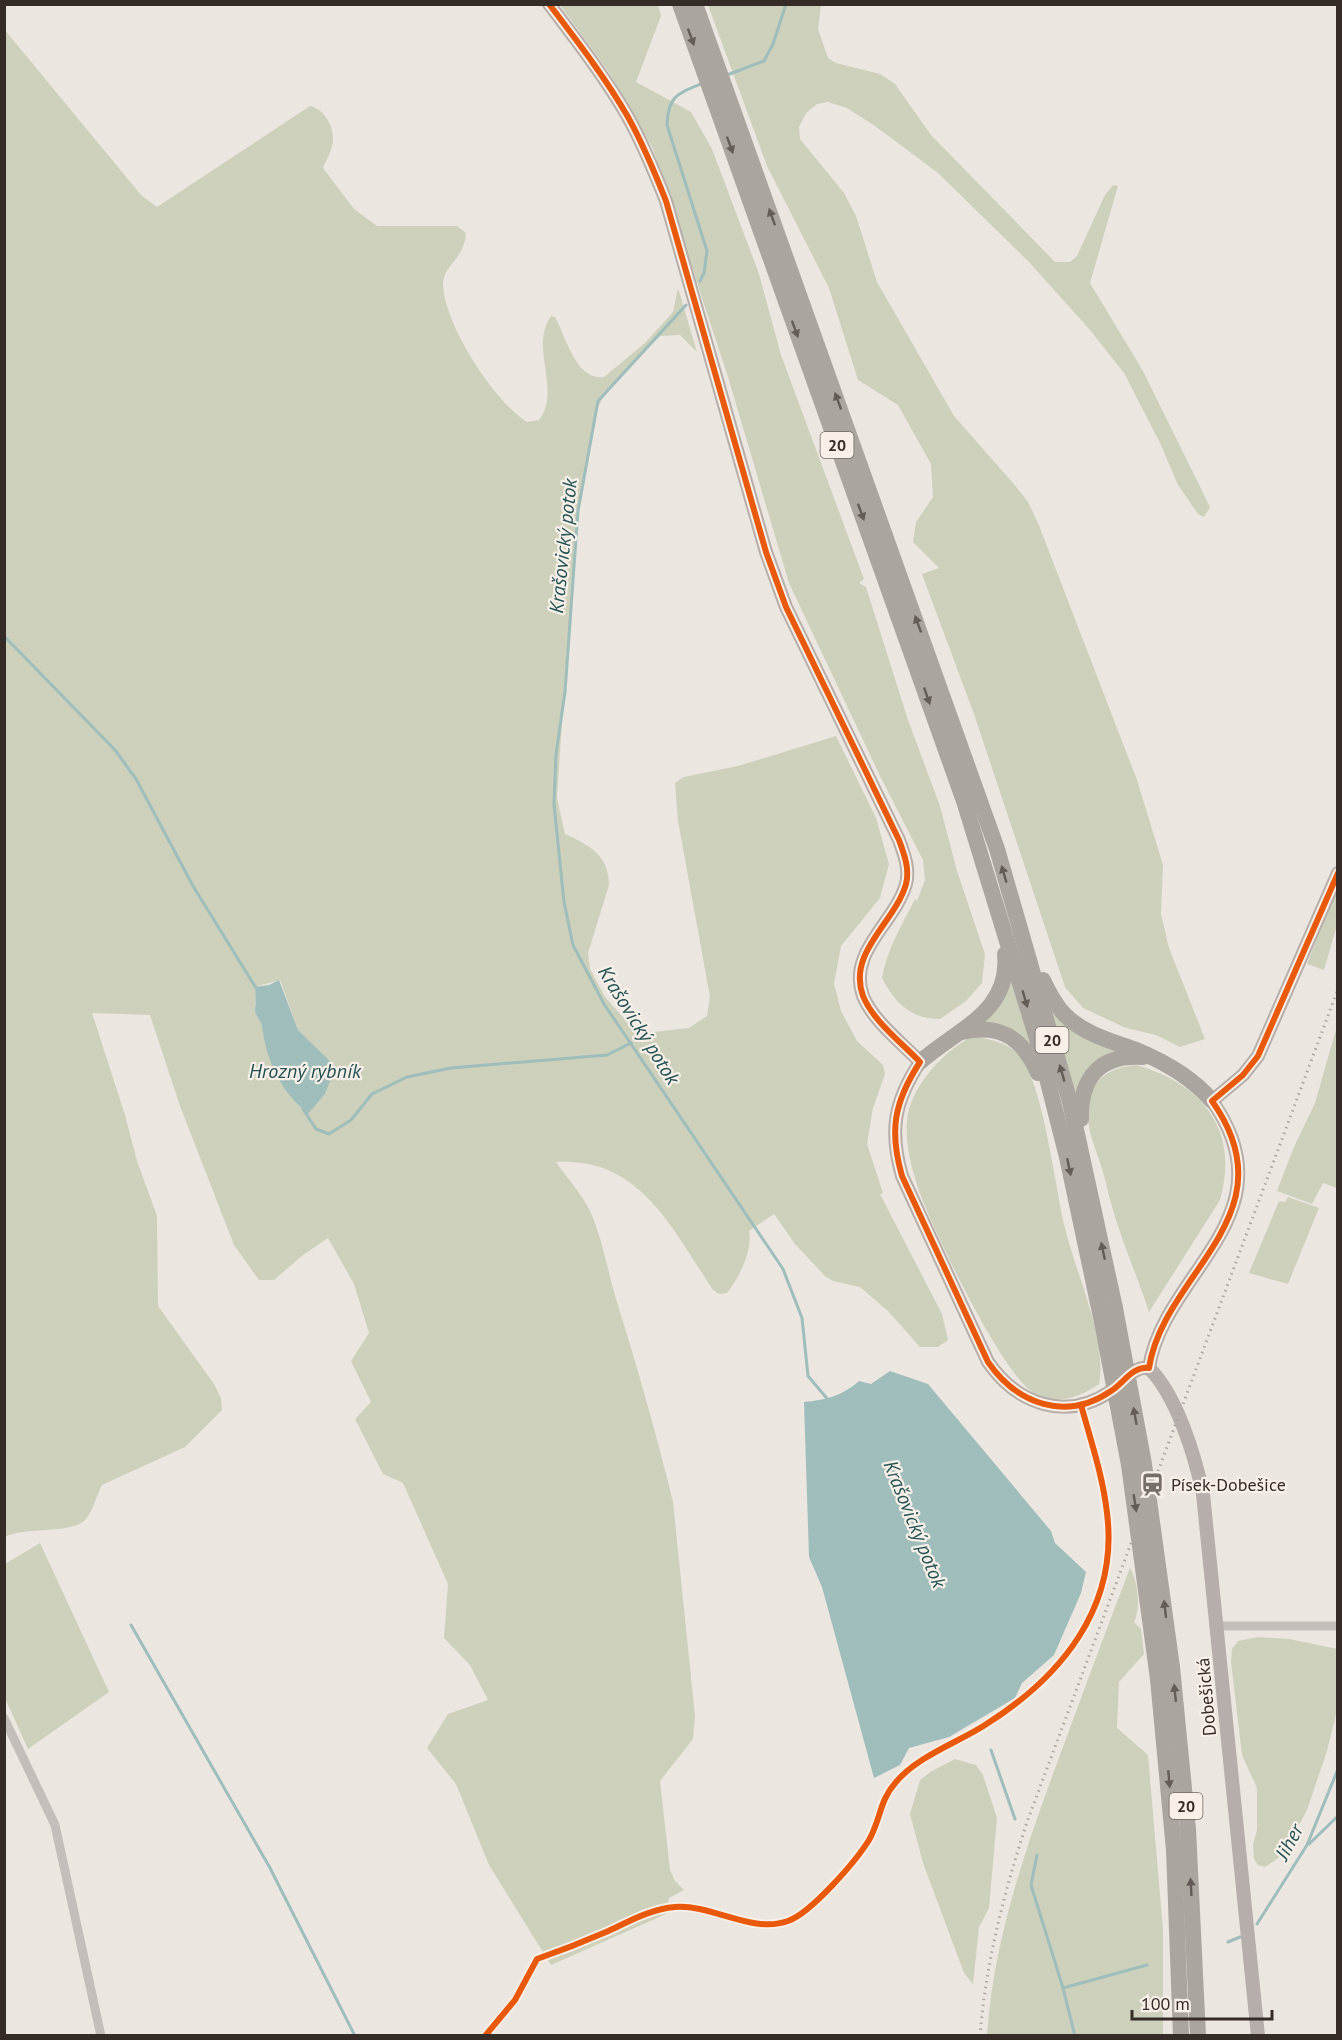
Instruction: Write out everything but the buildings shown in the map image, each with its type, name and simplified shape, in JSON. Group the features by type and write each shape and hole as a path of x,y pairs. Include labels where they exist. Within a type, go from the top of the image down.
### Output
{"highway":[{"name":"20","path":"680,4 710,66"},
{"name":"20","path":"696,4 710,66 948,757 1002,923 1054,1111 1102,1322 1129,1465 1158,1679 1186,1955 1197,2036"},
{"name":"20","path":"717,87 938,679 997,849 1081,1150 1115,1308 1146,1476 1172,1667 1187,1818 1186,1955 1182,2036"},
{"path":"920,1062 984,1012 1003,987 1007,970 1002,923"},
{"path":"1021,930 1050,996 1063,1014 1094,1034 1158,1060 1189,1078 1212,1101"},
{"path":"961,1032 988,1028 1016,1039 1030,1056 1054,1111"},
{"path":"1081,1150 1080,1101 1082,1091 1092,1075 1116,1059 1140,1057 1158,1060"}],"street":[{"path":"549,4 606,82 628,118 654,171 666,201 766,552 786,607 891,822 907,863 906,883 898,903 869,946 863,960 860,981 864,997 872,1012 920,1062 906,1083 899,1103 895,1150 906,1185 978,1342 999,1378 1015,1392 1045,1406 1081,1405 1113,1390 1136,1369 1149,1368 1156,1335 1209,1254 1232,1207 1237,1172 1234,1149 1224,1120 1212,1101 1243,1075 1258,1056 1338,873"},
{"name":"Dobešická","path":"1149,1368 1167,1394 1198,1469 1218,1626 1258,2036"},
{"path":"485,2036 515,2000 537,1959 572,1947 655,1910 676,1906 694,1908 766,1924 787,1922 800,1916 815,1904 868,1841 884,1796 898,1779 915,1766 995,1718 1048,1678 1065,1657 1085,1624 1100,1594 1107,1567 1107,1514 1102,1481 1081,1405"},
{"path":"1218,1626 1338,1626"},
{"path":"4,1718 55,1825 101,2036"}],"green space":[{"path":"560,5 658,5 661,16 636,82 691,112 712,149 759,274 781,355 864,579 859,583 866,587 908,720 940,806 957,871 985,954 982,983 966,1001 940,1019 912,1013 892,995 882,978 891,947 915,899 917,901 925,880 923,860 880,776 789,583 728,377 653,149 608,71"},
{"path":"708,5 821,5 818,29 828,58 836,63 880,74 895,84 931,135 1055,262 1070,262 1077,256 1105,195 1113,185 1118,186 1090,283 1143,371 1210,507 1204,517 1198,514 1178,485 1160,443 1124,373 1090,330 1029,262 938,173 847,108 828,102 817,104 806,113 799,127 800,139 844,193 856,216 877,282 954,416 1028,502 1038,523 1137,780 1163,865 1161,914 1169,948 1205,1039 1180,1047 1156,1035 1126,1028 1083,1008 1065,987 975,717 922,574 939,568 913,542 916,522 933,497 931,464 898,405 858,380 829,288 767,166"},
{"path":"4,29 141,195 157,207 310,106 324,114 332,129 333,140 323,168 354,209 377,226 457,226 466,233 461,250 444,279 446,303 473,361 500,397 527,422 539,420 545,408 547,382 543,342 545,328 551,316 555,317 579,365 594,376 604,377 645,343 673,312 678,288 697,352 680,335 660,336 608,389 595,412 580,501 557,798 565,834 596,852 606,866 608,875 609,885 588,953 590,969 605,997 630,1025 645,1033 689,1028 707,1016 710,997 678,821 675,783 684,777 738,766 836,736 876,818 889,864 880,898 841,946 834,984 841,1011 857,1041 883,1065 885,1074 873,1108 867,1144 883,1193 880,1194 942,1314 948,1340 938,1347 920,1347 888,1311 860,1287 833,1281 825,1276 795,1244 774,1214 749,1231 749,1247 740,1272 727,1293 719,1294 713,1290 668,1222 651,1201 632,1184 610,1171 585,1163 556,1162 583,1198 602,1244 667,1476 673,1502 695,1716 693,1739 660,1781 670,1870 675,1881 684,1890 669,1898 666,1914 551,1965 489,1865 456,1784 427,1748 448,1714 488,1700 470,1665 444,1638 448,1584 403,1483 383,1474 355,1419 371,1402 351,1361 369,1333 354,1284 328,1238 303,1255 274,1280 259,1280 234,1245 180,1106 150,1015 92,1013 125,1115 137,1161 157,1216 158,1306 214,1384 221,1398 222,1410 185,1447 102,1485 88,1516 79,1524 5,1537","holes":["280,980 298,1030 336,1067 325,1094 308,1114 290,1096 272,1063 262,1024 255,1010 258,986"]},
{"path":"1337,886 1337,925 1324,970 1307,964"},
{"path":"1010,976 1031,1047 975,1025"},
{"path":"1052,1010 1126,1051 1076,1097"},
{"path":"1337,1026 1337,1188 1323,1183 1312,1204 1277,1191 1294,1147 1315,1103"},
{"path":"973,1036 1000,1043 1017,1053 1030,1074 1037,1093 1065,1228 1095,1327 1099,1348 1101,1367 1099,1384 1076,1396 1059,1400 1043,1398 1035,1394 1022,1382 1006,1361 972,1304 941,1243 922,1199 912,1168 907,1135 911,1102 932,1069 952,1050"},
{"path":"1136,1065 1180,1084 1197,1097 1210,1113 1220,1131 1225,1152 1225,1175 1220,1200 1149,1312 1115,1217 1088,1122 1090,1096 1098,1081 1111,1071"},
{"path":"1288,1197 1319,1208 1288,1284 1249,1273 1279,1201 1285,1202"},
{"path":"40,1543 109,1692 28,1749 5,1698 5,1564"},
{"path":"1130,1568 1138,1595 1134,1622 1141,1629 1144,1654 1119,1682 1117,1728 1148,1755 1163,1930 1163,2035 987,2035 997,1963 1013,1893 1047,1789"},
{"path":"1258,1637 1289,1639 1338,1649 1337,1710 1327,1751 1307,1810 1283,1855 1265,1867 1258,1865 1254,1859 1257,1788 1242,1755 1231,1662 1232,1649 1238,1641"},
{"path":"955,1759 976,1765 983,1775 997,1818 989,1908 979,1927 973,1984 964,1973 923,1863 910,1814 920,1780"}],"water":[{"name":"Hrozný rybník","path":"279,980 298,1030 336,1067 325,1094 308,1114 298,1105 276,1075 267,1052 262,1025 255,1012 255,987 269,985"},
{"path":"890,1371 928,1384 1051,1531 1055,1543 1086,1572 1081,1593 1054,1655 1022,1683 1015,1698 949,1737 909,1748 900,1765 874,1778 822,1587 809,1557 804,1402 833,1396 859,1381 871,1384"}],"waterway":[{"name":"Krašovický potok","path":"727,75 764,61 773,44 786,4"},
{"name":"Krašovický potok","path":"700,281 704,273 707,251 667,125 669,108 675,98 701,84"},
{"name":"Krašovický potok","path":"686,305 598,401 578,511 565,692 556,754 554,804 564,902 573,945 604,1004 783,1269 802,1318 808,1376 830,1402"},
{"path":"4,636 115,750 136,779 193,886 256,988"},
{"path":"303,1109 316,1129 329,1134 351,1120 372,1094 407,1077 451,1068 607,1055 631,1043"},
{"path":"131,1625 270,1868 355,2036"},
{"name":"Krašovický potok","path":"991,1750 1015,1819"},
{"name":"Jiher","path":"1257,1924 1307,1845 1338,1769"},
{"path":"1309,1844 1338,1816"},
{"name":"Krašovický potok","path":"1037,1855 1031,1885 1063,1988"},
{"name":"Jiher","path":"1228,1942 1240,1937"},
{"name":"Jiher","path":"1075,2036 1063,1988 1147,1965"}],"railway":[{"path":"980,2036 991,1954 1027,1822 1338,989"}],"cycle path":[{"path":"549,4 619,102 653,169 666,201 766,552 786,607 903,851 907,867 906,884 861,965 860,980 863,996 888,1031 920,1062 904,1090 896,1117 896,1145 902,1176 988,1362 1013,1389 1044,1404 1060,1407 1077,1405 1094,1400 1116,1388 1138,1370 1149,1368 1159,1334 1176,1302 1216,1242 1231,1211 1238,1177 1233,1141 1212,1101 1243,1075 1258,1056 1338,873"},
{"path":"485,2036 515,2000 537,1959 648,1913 666,1908 689,1907 760,1924 774,1924 798,1916 844,1873 863,1849 873,1832 886,1796 905,1773 926,1757 974,1732 1012,1706 1060,1662 1079,1637 1093,1609 1104,1580 1108,1547 1103,1486 1081,1405"}],"place":[{"name":"Písek-Dobešice","path":"1153,1484"}]}
